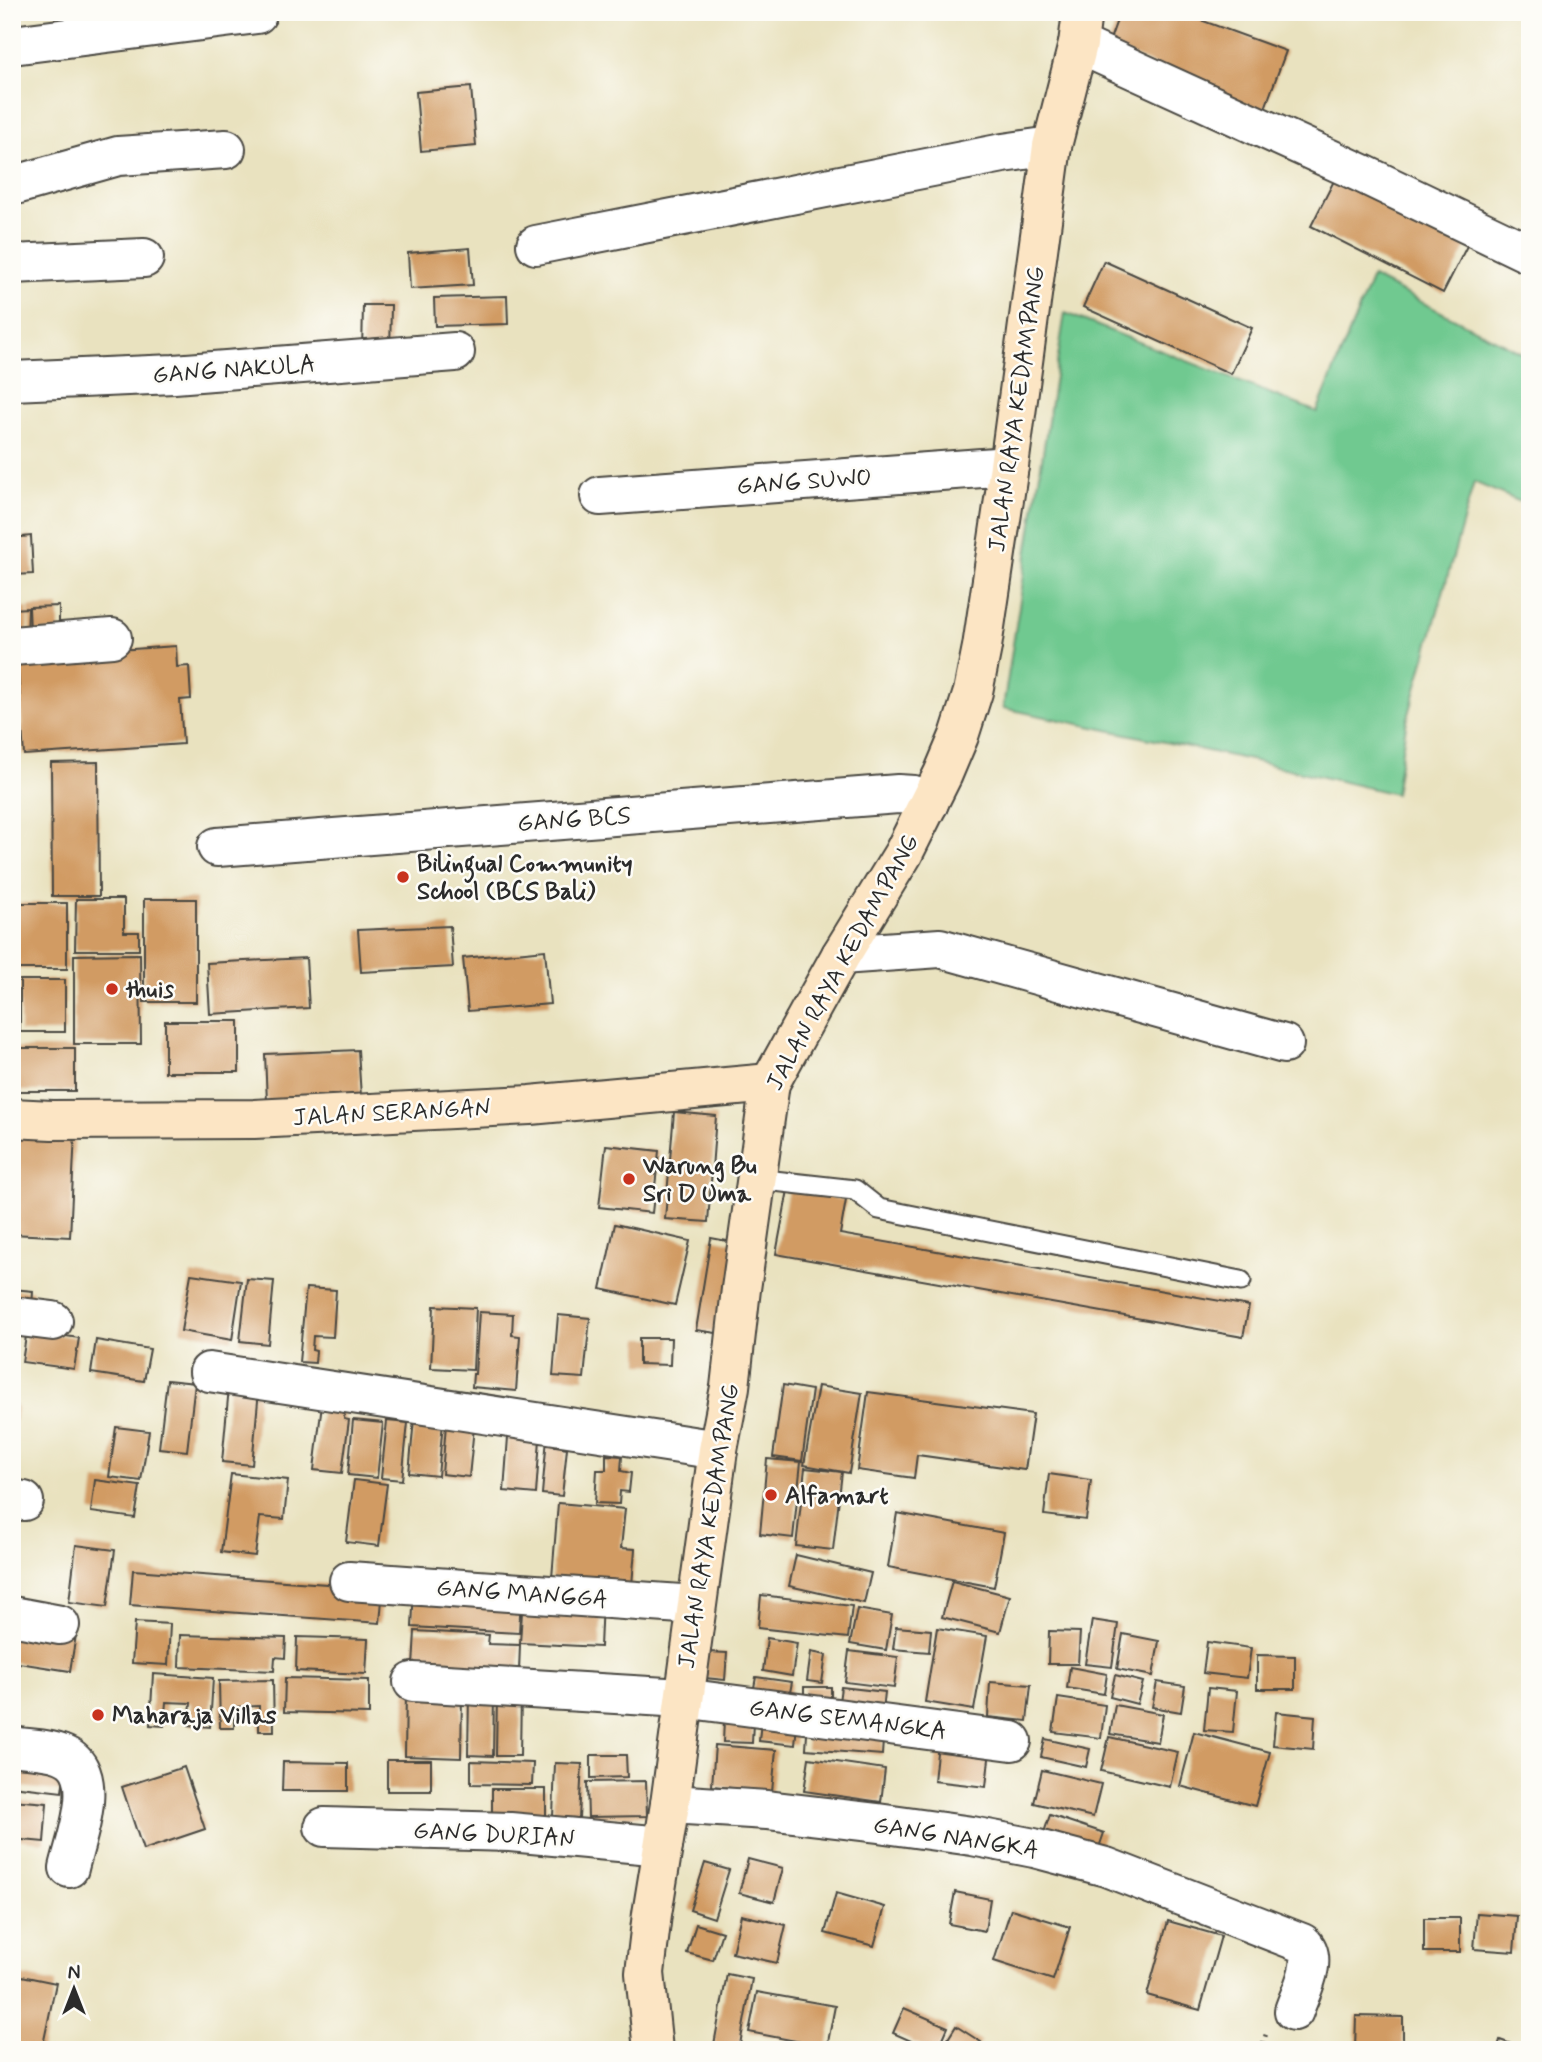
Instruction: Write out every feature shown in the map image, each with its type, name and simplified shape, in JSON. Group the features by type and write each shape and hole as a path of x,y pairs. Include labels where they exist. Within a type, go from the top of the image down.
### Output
{"street":[{"path":"12,45 257,14"},
{"path":"1080,28 1361,173 1530,254"},
{"name":"JALAN RAYA KEDAMPANG","path":"653,2050 645,1973 718,1450 730,1387 770,1083 929,803 959,736 972,692 982,647 1009,466 1052,146 1080,28"},
{"path":"536,245 1003,153 1052,146"},
{"path":"12,186 118,156 226,149"},
{"path":"12,264 144,258"},
{"name":"GANG NAKULA","path":"12,381 174,374 455,352"},
{"name":"GANG SUWO","path":"600,496 1009,466"},
{"path":"12,646 112,638"},
{"name":"GANG BCS","path":"217,847 898,794 914,795 929,803"},
{"path":"841,955 940,948 1284,1044"},
{"name":"JALAN SERANGAN","path":"12,1118 52,1121 254,1119 530,1105 770,1083"},
{"path":"12,1316 53,1321"},
{"path":"209,1372 718,1450"},
{"name":"GANG MANGGA","path":"349,1581 696,1605"},
{"path":"12,1616 60,1625"},
{"name":"GANG SEMANGKA","path":"413,1682 683,1698 1012,1741"},
{"path":"12,1746 61,1753 74,1761 82,1774 86,1796 69,1868"},
{"name":"GANG NANGKA","path":"670,1804 767,1810 972,1836 1034,1848 1106,1867 1295,1940 1306,1947 1310,1963 1294,2011"},
{"name":"GANG DURIAN","path":"324,1827 510,1832 663,1846"}],"lane":[{"path":"756,1179 855,1190 879,1209 1241,1282"}],"green space":[{"path":"1372,277 1530,357 1530,506 1474,482 1406,725 1395,794 1250,760 1003,708 1065,313 1317,412"}],"building":[{"path":"1120,12 1206,12 1203,21 1286,51 1264,111 1108,45"},
{"path":"471,87 476,146 421,151 416,92"},
{"path":"1341,167 1473,234 1443,293 1311,226"},
{"path":"470,248 473,285 410,289 408,253"},
{"path":"1104,261 1252,328 1231,374 1083,307"},
{"path":"507,296 508,324 435,326 434,298"},
{"path":"363,305 391,305 390,354 362,353"},
{"path":"31,536 33,574 12,575 12,538"},
{"path":"59,606 59,631 30,632 29,607"},
{"path":"28,608 27,638 12,638 12,609"},
{"path":"176,646 177,667 189,666 191,699 180,700 183,744 24,755 17,657"},
{"path":"98,762 99,896 52,896 51,763"},
{"path":"76,899 124,899 124,932 139,932 139,950 75,950"},
{"path":"144,899 196,899 196,1002 144,1002"},
{"path":"12,903 67,903 67,969 12,969"},
{"path":"450,926 453,967 361,972 358,930"},
{"path":"545,950 550,1004 468,1011 463,958"},
{"path":"140,954 141,1044 74,1044 74,955"},
{"path":"306,958 309,1008 210,1014 207,963"},
{"path":"20,980 65,980 65,1032 20,1032"},
{"path":"165,1021 239,1021 239,1072 165,1072"},
{"path":"12,1048 75,1048 75,1091 12,1091"},
{"path":"358,1050 361,1097 267,1102 265,1054"},
{"path":"674,1112 716,1116 708,1222 665,1219"},
{"path":"15,1129 75,1132 70,1237 12,1234 12,1154"},
{"name":"Warung Bu Sri D Uma","path":"606,1145 659,1151 652,1213 599,1207"},
{"path":"788,1190 846,1200 840,1234 1249,1306 1243,1337 776,1254"},
{"path":"615,1224 690,1241 675,1305 601,1289"},
{"path":"711,1238 738,1243 723,1334 696,1330"},
{"path":"191,1274 241,1281 232,1340 181,1331"},
{"path":"247,1279 274,1281 268,1344 240,1341"},
{"path":"306,1288 336,1290 333,1337 313,1336 315,1363 299,1362"},
{"path":"12,1289 33,1291 32,1309 12,1307"},
{"path":"434,1306 476,1308 473,1370 431,1368"},
{"path":"479,1312 513,1314 512,1335 520,1336 516,1391 472,1387"},
{"path":"558,1315 590,1318 584,1378 553,1376"},
{"path":"27,1330 79,1338 74,1369 22,1362"},
{"path":"639,1338 671,1338 670,1365 639,1364"},
{"path":"96,1340 150,1349 144,1381 91,1373"},
{"path":"167,1380 195,1383 187,1451 159,1448"},
{"path":"783,1385 812,1390 802,1461 773,1457"},
{"path":"818,1386 862,1393 849,1473 804,1465"},
{"path":"229,1387 259,1390 252,1465 222,1462"},
{"path":"868,1392 1033,1414 1025,1470 917,1455 914,1478 857,1470"},
{"path":"323,1395 346,1398 344,1419 349,1420 342,1473 314,1470"},
{"path":"12,1406 17,1406 14,1433 12,1433"},
{"path":"414,1419 443,1422 438,1476 409,1473"},
{"path":"353,1420 383,1423 377,1478 348,1475"},
{"path":"387,1421 408,1423 402,1480 381,1478"},
{"path":"446,1424 474,1427 469,1477 442,1474"},
{"path":"116,1427 149,1431 141,1481 109,1477"},
{"path":"548,1427 557,1427 555,1446 567,1448 562,1496 542,1494"},
{"path":"508,1437 540,1439 536,1494 504,1491"},
{"path":"606,1455 622,1456 621,1471 631,1473 629,1492 620,1491 619,1504 595,1503 597,1470 606,1470"},
{"path":"767,1459 801,1462 793,1538 760,1534"},
{"path":"805,1468 842,1472 833,1550 796,1546"},
{"path":"231,1474 288,1480 284,1519 260,1517 255,1556 221,1552"},
{"path":"1049,1474 1091,1480 1086,1520 1044,1515"},
{"path":"95,1480 140,1486 135,1518 91,1512"},
{"path":"354,1480 387,1484 379,1546 346,1542"},
{"path":"558,1503 625,1509 621,1548 635,1549 632,1585 552,1578"},
{"path":"897,1513 1004,1533 994,1587 888,1567"},
{"path":"76,1545 115,1550 107,1607 69,1602"},
{"path":"796,1555 871,1573 864,1603 789,1586"},
{"path":"133,1570 383,1588 380,1623 130,1605"},
{"path":"952,1581 1010,1596 1000,1632 942,1617"},
{"path":"414,1589 521,1596 519,1633 412,1627"},
{"path":"761,1595 852,1606 848,1638 758,1628"},
{"path":"523,1597 602,1601 600,1647 520,1643"},
{"path":"857,1609 892,1615 886,1650 850,1644"},
{"path":"1092,1620 1118,1624 1112,1667 1085,1664"},
{"path":"135,1622 170,1624 168,1665 132,1663"},
{"path":"12,1624 76,1635 70,1671 12,1662"},
{"path":"896,1627 931,1630 929,1652 893,1649"},
{"path":"937,1628 987,1636 974,1710 925,1702"},
{"path":"415,1631 489,1635 488,1644 520,1645 519,1671 413,1667"},
{"path":"1049,1631 1080,1632 1078,1664 1048,1664"},
{"path":"1123,1634 1159,1641 1153,1676 1117,1669"},
{"path":"180,1635 286,1638 285,1658 275,1657 274,1671 179,1667"},
{"path":"297,1637 368,1639 366,1674 296,1671"},
{"path":"767,1638 797,1643 792,1676 763,1671"},
{"path":"1207,1642 1251,1648 1247,1678 1203,1673"},
{"path":"849,1651 898,1657 894,1688 845,1682"},
{"path":"707,1652 727,1653 725,1680 705,1678"},
{"path":"811,1652 826,1655 822,1683 807,1681"},
{"path":"1257,1655 1295,1656 1295,1689 1257,1689"},
{"path":"1070,1667 1107,1674 1104,1694 1067,1688"},
{"path":"153,1674 213,1678 210,1727 189,1725 191,1703 166,1702 164,1726 150,1725"},
{"path":"1115,1675 1143,1682 1137,1704 1110,1697"},
{"path":"756,1677 792,1682 788,1703 752,1698"},
{"path":"285,1678 369,1680 369,1714 284,1712"},
{"path":"273,1680 274,1731 259,1731 259,1706 234,1707 234,1728 220,1728 219,1681"},
{"path":"990,1682 1031,1685 1027,1721 988,1717"},
{"path":"1157,1682 1185,1686 1181,1712 1152,1707"},
{"path":"804,1687 831,1687 831,1710 804,1709"},
{"path":"841,1687 885,1692 882,1720 837,1716"},
{"path":"1208,1688 1237,1691 1233,1732 1204,1730"},
{"path":"406,1691 462,1692 461,1758 405,1756"},
{"path":"469,1693 494,1694 493,1756 468,1755"},
{"path":"497,1694 521,1695 520,1756 496,1756"},
{"path":"1058,1698 1105,1705 1101,1738 1053,1732"},
{"path":"1115,1705 1163,1714 1158,1742 1110,1734"},
{"path":"762,1711 798,1714 795,1745 759,1741"},
{"path":"1276,1712 1315,1716 1313,1749 1273,1745"},
{"path":"724,1720 753,1722 752,1743 723,1742"},
{"path":"808,1720 884,1726 882,1755 806,1749"},
{"path":"1194,1732 1270,1752 1255,1806 1180,1786"},
{"path":"1109,1737 1178,1752 1170,1787 1101,1771"},
{"path":"1045,1739 1090,1749 1086,1767 1041,1757"},
{"path":"938,1743 990,1749 986,1787 934,1781"},
{"path":"715,1745 776,1750 772,1792 712,1786"},
{"path":"12,1751 66,1759 62,1792 12,1786"},
{"path":"591,1755 626,1755 627,1777 591,1778"},
{"path":"809,1758 885,1769 881,1802 804,1791"},
{"path":"387,1760 431,1760 431,1791 387,1791"},
{"path":"471,1761 533,1763 532,1785 471,1784"},
{"path":"283,1762 348,1763 348,1791 282,1791"},
{"path":"555,1763 582,1764 579,1818 553,1817"},
{"path":"184,1767 205,1829 143,1850 122,1787"},
{"path":"1042,1770 1101,1784 1093,1817 1034,1803"},
{"path":"646,1781 647,1816 588,1817 587,1782"},
{"path":"492,1789 546,1789 546,1824 492,1824"},
{"path":"12,1800 47,1803 44,1842 12,1839"},
{"path":"1050,1815 1104,1833 1095,1859 1041,1841"},
{"path":"748,1859 783,1868 774,1902 739,1893"},
{"path":"705,1863 729,1870 714,1918 690,1910"},
{"path":"955,1892 990,1899 985,1931 949,1924"},
{"path":"836,1893 885,1907 874,1946 825,1933"},
{"path":"1011,1909 1070,1927 1053,1980 994,1961"},
{"path":"1477,1913 1517,1916 1514,1952 1474,1949"},
{"path":"741,1915 786,1925 777,1963 732,1953"},
{"path":"1424,1918 1460,1918 1460,1952 1424,1952"},
{"path":"1168,1921 1221,1936 1200,2010 1147,1995"},
{"path":"696,1924 722,1932 713,1960 687,1953"},
{"path":"12,1974 56,1983 42,2050 12,2046"},
{"path":"727,1974 752,1979 739,2050 713,2050"},
{"path":"757,1992 835,2006 827,2047 749,2032"},
{"path":"904,2008 948,2027 938,2050 931,2050 893,2033"},
{"path":"1356,2016 1403,2017 1403,2050 1355,2050"},
{"path":"956,2026 981,2042 976,2050 941,2050"},
{"path":"1500,2040 1525,2049 1525,2050 1497,2050"}],"place":[{"name":"Bilingual Community School (BCS Bali)","path":"403,877"},
{"name":"thuis","path":"112,989"},
{"name":"Warung Bu Sri D Uma","path":"629,1179"},
{"name":"Alfamart","path":"771,1495"},
{"name":"Maharaja Villas","path":"98,1715"}]}
